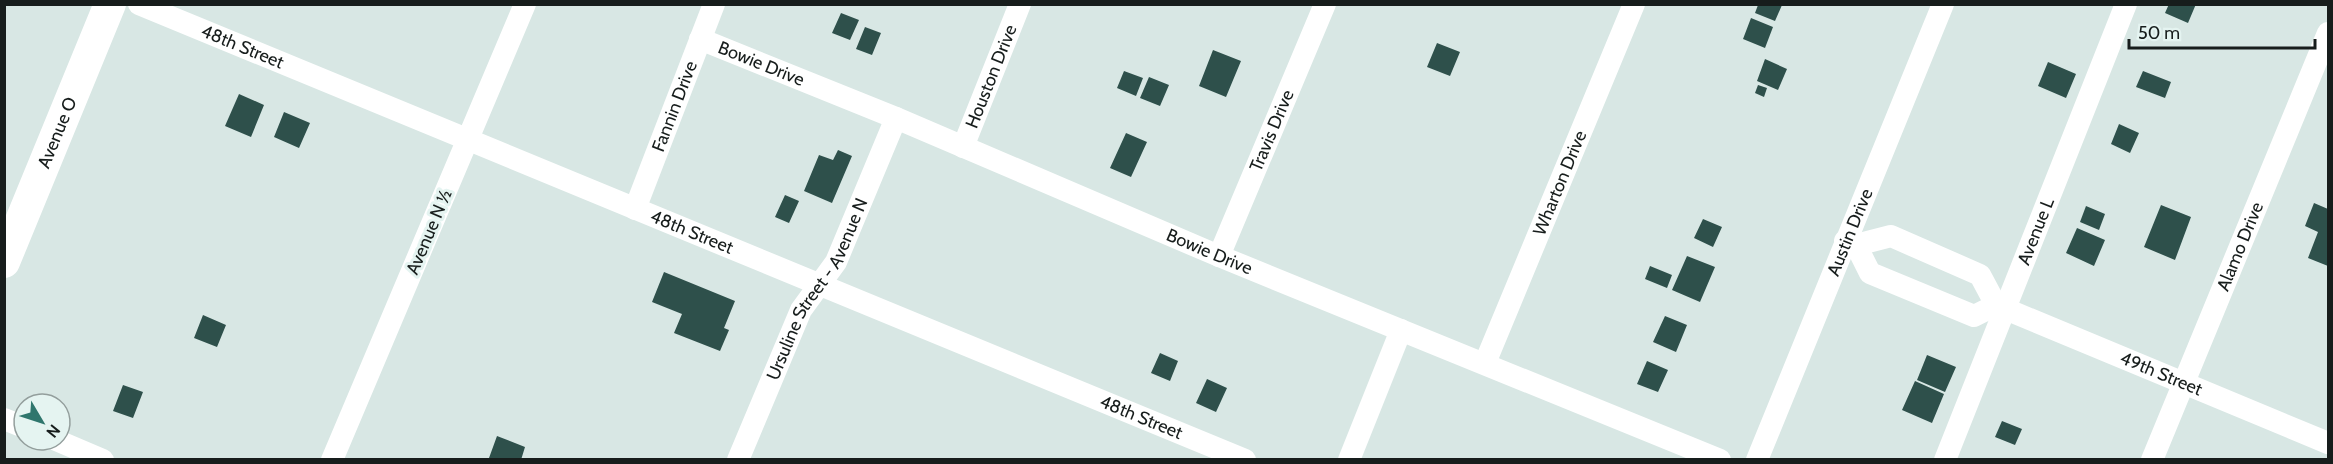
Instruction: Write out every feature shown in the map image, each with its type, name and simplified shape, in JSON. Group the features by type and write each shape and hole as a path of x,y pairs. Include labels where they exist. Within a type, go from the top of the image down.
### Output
{"main road":[{"name":"Avenue O","path":"4,262 110,4"}],"street":[{"name":"48th Street","path":"139,4 1245,459"},
{"name":"Avenue N ½","path":"333,459 525,4"},
{"name":"Fannin Drive","path":"635,209 714,4"},
{"name":"Houston Drive","path":"963,147 1020,4"},
{"name":"Travis Drive","path":"1220,256 1325,4"},
{"name":"Wharton Drive","path":"1485,363 1634,4"},
{"name":"Avenue L","path":"1945,459 2001,307 2126,4"},
{"name":"Austin Drive","path":"1757,459 1851,243 1934,7"},
{"name":"Alamo Drive","path":"2152,459 2328,33"},
{"name":"Bowie Drive","path":"700,39 896,118 1220,256 1720,459"},
{"name":"Ursuline Street - Avenue N","path":"738,459 801,310 839,255 896,118"},
{"path":"1891,236 1980,275 2001,307 1974,315 1870,273 1851,243 1891,236"},
{"name":"49th Street","path":"2001,307 2328,443"},
{"path":"1349,459 1401,330"},
{"path":"72,447 102,459"}],"building":[{"path":"2169,4 2196,4 2188,23 2165,13"},
{"path":"1758,5 1782,5 1775,21 1755,13"},
{"path":"841,13 859,20 850,40 832,33"},
{"path":"1751,18 1773,27 1765,48 1743,39"},
{"path":"865,27 881,33 872,55 856,49"},
{"path":"1437,43 1460,52 1450,76 1427,67"},
{"path":"1213,50 1241,61 1226,97 1199,86"},
{"path":"1765,59 1787,69 1778,90 1757,81"},
{"path":"2048,62 2076,74 2066,98 2038,86"},
{"path":"1124,71 1143,78 1136,96 1117,88"},
{"path":"2143,71 2171,82 2165,98 2136,87"},
{"path":"1149,77 1169,85 1160,106 1140,98"},
{"path":"1758,85 1767,88 1764,97 1755,93"},
{"path":"239,94 264,105 251,137 225,126"},
{"path":"284,112 310,123 299,148 274,137"},
{"path":"2119,124 2139,133 2130,153 2111,144"},
{"path":"1126,133 1147,142 1131,177 1110,168"},
{"path":"838,150 852,156 832,203 804,191 819,155 833,160"},
{"path":"785,195 799,201 789,223 775,217"},
{"path":"2314,203 2328,209 2328,266 2308,258 2318,232 2305,226"},
{"path":"2161,205 2191,217 2175,260 2144,247"},
{"path":"2086,206 2105,214 2099,230 2080,222"},
{"path":"1703,219 1722,227 1713,247 1694,238"},
{"path":"2077,228 2105,240 2094,266 2066,253"},
{"path":"1687,256 1715,267 1700,302 1672,290"},
{"path":"1650,266 1672,275 1667,288 1645,279"},
{"path":"664,272 735,301 724,328 729,330 720,351 674,333 682,314 652,302"},
{"path":"203,315 226,325 217,347 194,338"},
{"path":"1665,316 1687,325 1676,352 1653,342"},
{"path":"1160,353 1178,361 1170,381 1151,373"},
{"path":"1927,355 1956,367 1945,392 1917,380"},
{"path":"1647,361 1668,370 1658,392 1637,384"},
{"path":"1207,379 1227,388 1216,412 1196,403"},
{"path":"1915,381 1944,394 1932,423 1902,410"},
{"path":"123,385 143,392 133,418 113,411"},
{"path":"2002,421 2022,429 2015,445 1995,437"},
{"path":"497,436 525,447 521,460 489,458"}]}
